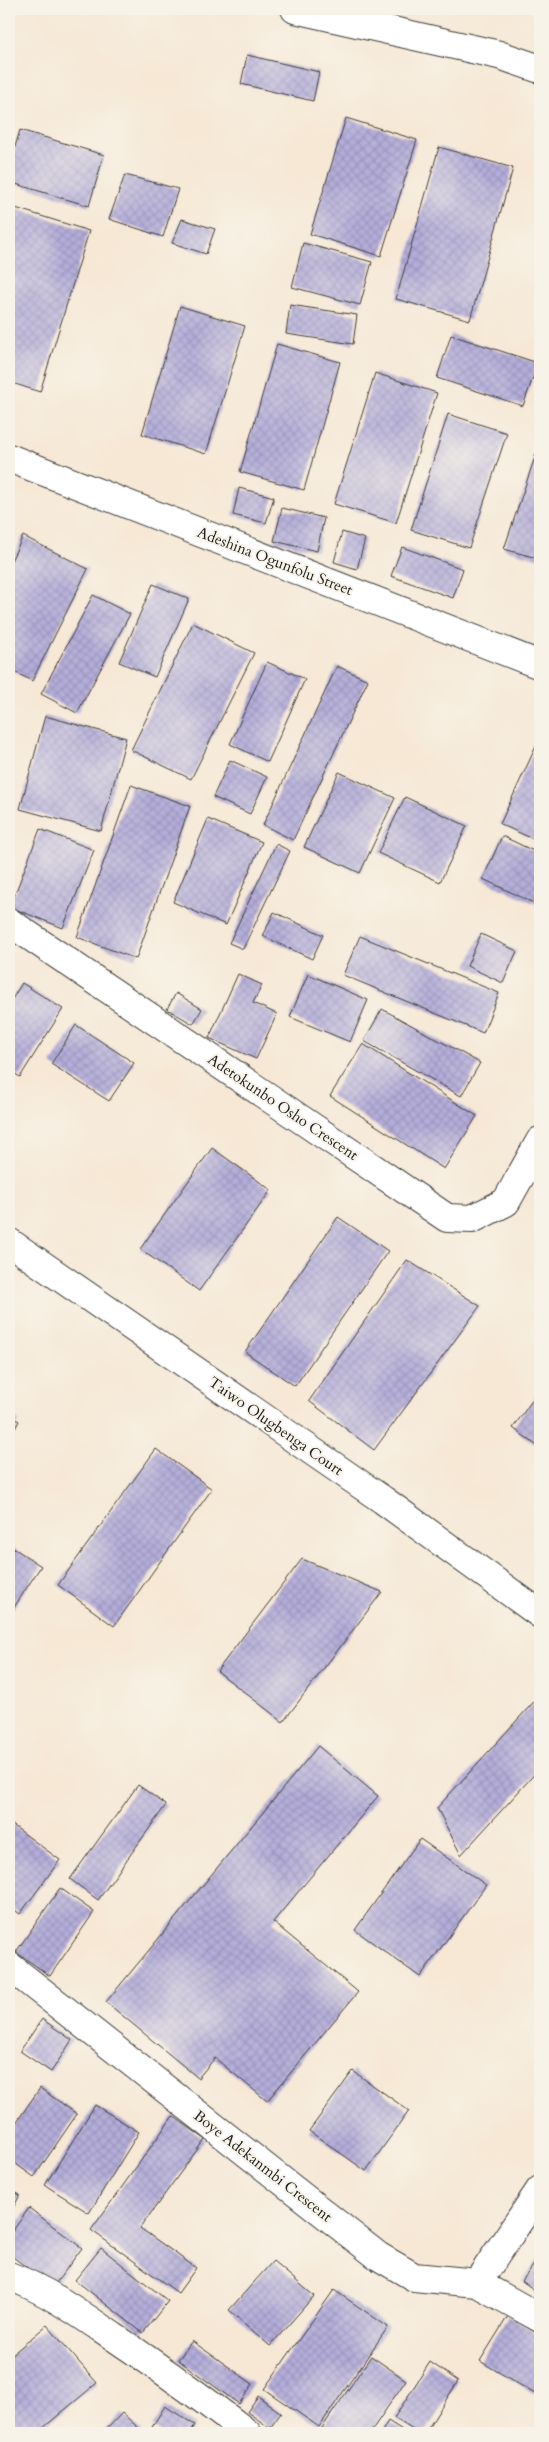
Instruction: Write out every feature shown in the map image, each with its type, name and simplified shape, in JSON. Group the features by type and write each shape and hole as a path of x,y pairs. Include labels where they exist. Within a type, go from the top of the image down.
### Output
{"street":[{"path":"295,9 499,55 540,69"},
{"name":"Adeshina Ogunfolu Street","path":"9,458 540,665"},
{"name":"Adetokunbo Osho Crescent","path":"9,922 447,1218 472,1219 506,1202 540,1141"},
{"name":"Taiwo Olugbenga Court","path":"9,1242 383,1500 540,1614"},
{"name":"Boye Adekanmbi Crescent","path":"9,1966 378,2256 414,2276 477,2283 540,2318"},
{"path":"477,2283 540,2190"},
{"path":"9,2276 27,2282 62,2301 190,2388 247,2433"}],"building":[{"path":"247,55 319,72 313,101 241,84"},
{"path":"346,118 417,140 381,256 310,234"},
{"path":"20,130 104,155 89,206 9,182 9,167"},
{"path":"439,147 513,168 470,320 396,299"},
{"path":"125,175 178,189 163,237 109,219"},
{"path":"9,206 89,231 40,392 9,382"},
{"path":"182,219 215,229 206,254 172,243"},
{"path":"303,243 372,262 360,305 292,287"},
{"path":"290,305 357,315 353,344 286,334"},
{"path":"180,306 245,326 206,454 142,434"},
{"path":"451,335 538,363 523,406 437,378"},
{"path":"277,344 340,362 304,490 240,472"},
{"path":"375,373 437,393 396,523 334,504"},
{"path":"448,414 507,433 469,548 411,530"},
{"path":"540,442 540,559 504,549"},
{"path":"239,488 274,497 266,523 233,515"},
{"path":"282,508 324,518 317,551 274,541"},
{"path":"342,532 365,539 357,569 334,562"},
{"path":"23,536 88,569 32,681 9,669 9,565"},
{"path":"402,547 463,569 453,598 391,576"},
{"path":"153,584 189,599 155,677 119,662"},
{"path":"93,595 130,614 77,713 41,694"},
{"path":"193,623 254,653 191,779 131,750"},
{"path":"267,662 305,679 268,762 230,744"},
{"path":"337,666 368,680 293,840 263,825"},
{"path":"45,716 126,738 101,831 20,809"},
{"path":"538,742 540,743 540,824 533,839 500,824"},
{"path":"230,760 267,777 250,814 213,797"},
{"path":"339,772 395,798 360,873 304,847"},
{"path":"131,785 190,806 136,959 77,937"},
{"path":"405,797 467,826 440,882 378,853"},
{"path":"208,819 262,842 226,925 173,902"},
{"path":"40,829 94,850 63,928 10,907"},
{"path":"502,836 540,854 540,906 483,879"},
{"path":"276,844 290,851 243,949 229,943"},
{"path":"274,912 323,935 312,959 263,936"},
{"path":"481,934 517,951 503,983 467,966"},
{"path":"360,936 499,993 483,1033 343,975"},
{"path":"238,974 262,985 253,1003 277,1014 256,1059 209,1038"},
{"path":"308,974 368,1000 350,1042 290,1017"},
{"path":"22,983 63,1009 20,1077 9,1070 9,1004"},
{"path":"176,993 202,1009 193,1024 167,1009"},
{"path":"382,1009 480,1063 461,1096 364,1041"},
{"path":"76,1025 134,1063 109,1101 51,1064"},
{"path":"363,1044 477,1116 444,1169 330,1096"},
{"path":"212,1148 271,1190 199,1291 140,1249"},
{"path":"338,1217 388,1251 295,1386 245,1352"},
{"path":"407,1260 480,1306 374,1450 309,1401"},
{"path":"540,1389 540,1448 513,1428"},
{"path":"9,1415 19,1421 9,1440"},
{"path":"156,1449 212,1489 114,1626 58,1585"},
{"path":"9,1545 41,1566 9,1615"},
{"path":"302,1559 382,1592 283,1722 217,1671"},
{"path":"540,1695 540,1768 461,1855 437,1808"},
{"path":"318,1746 378,1796 273,1922 358,1992 267,2101 215,2058 198,2078 106,2002"},
{"path":"138,1785 166,1805 98,1900 70,1879"},
{"path":"11,1824 60,1860 20,1914 9,1906 9,1827"},
{"path":"420,1839 486,1885 420,1977 355,1930"},
{"path":"60,1888 94,1912 50,1976 16,1952"},
{"path":"42,2019 72,2040 51,2072 20,2051"},
{"path":"353,2071 409,2111 366,2171 309,2131"},
{"path":"40,2088 77,2114 34,2177 9,2159 9,2133"},
{"path":"95,2105 139,2132 89,2213 45,2185"},
{"path":"173,2116 205,2139 140,2228 196,2268 178,2293 91,2230"},
{"path":"9,2189 20,2195 9,2216"},
{"path":"29,2208 82,2248 53,2287 9,2254 9,2236"},
{"path":"101,2248 168,2301 143,2333 75,2280"},
{"path":"540,2256 540,2294 522,2281"},
{"path":"273,2261 314,2296 270,2346 229,2310"},
{"path":"334,2290 388,2327 319,2427 264,2389"},
{"path":"508,2316 540,2335 540,2386 535,2394 480,2361"},
{"path":"47,2325 97,2383 37,2433 9,2433 9,2357"},
{"path":"192,2341 253,2384 239,2404 178,2360"},
{"path":"371,2356 406,2380 370,2433 331,2433 322,2428"},
{"path":"430,2362 458,2381 425,2433 418,2433 394,2418"},
{"path":"258,2396 281,2413 270,2428 247,2412"},
{"path":"165,2406 195,2425 190,2433 162,2433 152,2427"},
{"path":"122,2413 144,2433 103,2433"},
{"path":"388,2421 407,2433 381,2433"}]}
